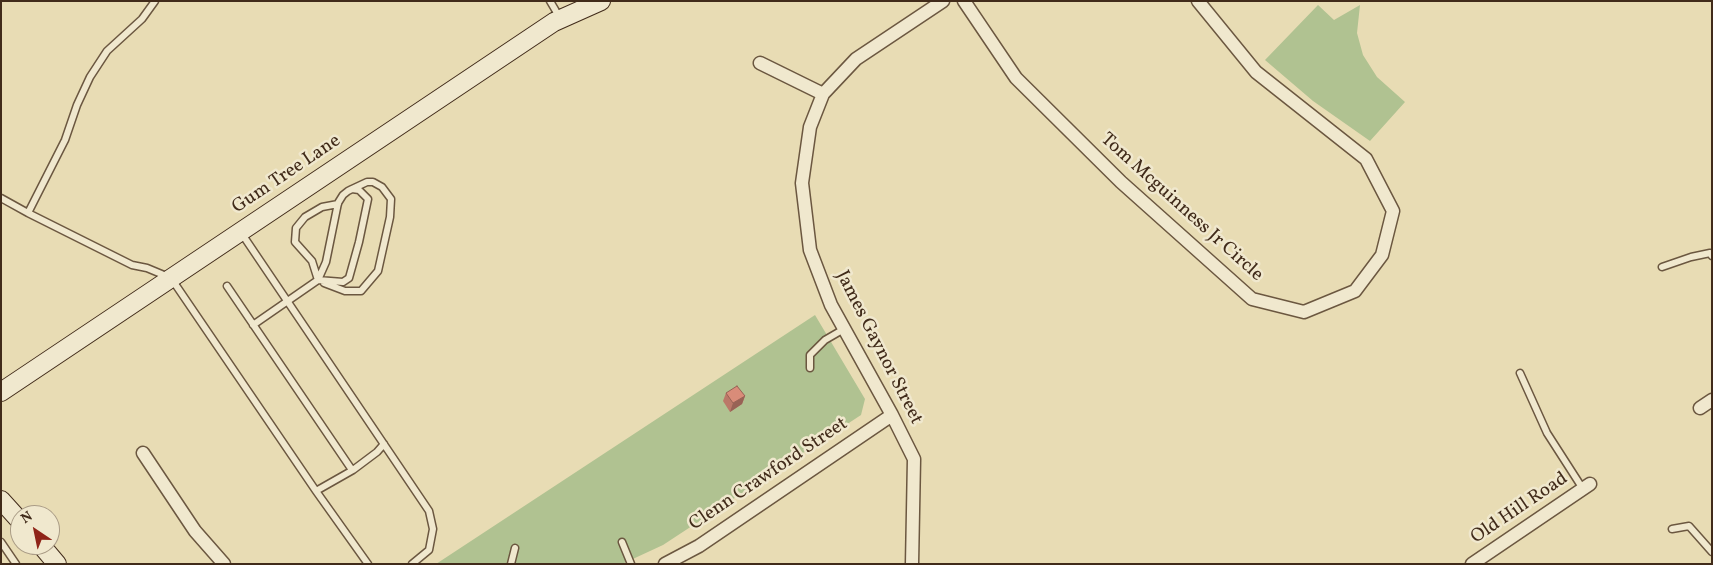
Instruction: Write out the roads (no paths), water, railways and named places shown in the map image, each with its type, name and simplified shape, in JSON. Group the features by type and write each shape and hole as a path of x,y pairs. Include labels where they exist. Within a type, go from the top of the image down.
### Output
{"street":[{"name":"Gum Tree Lane","path":"1,392 554,22 601,1"},
{"name":"James Gaynor Street","path":"912,564 914,458 892,414 831,305 810,250 802,183 810,127 823,94 856,59 943,1"},
{"name":"Tom Mcguinness Jr Circle","path":"964,1 1016,78 1121,182 1252,299 1304,312 1355,291 1382,255 1393,211 1366,159 1256,72 1198,1"},
{"path":"760,63 823,94"},
{"path":"1700,408 1712,400"},
{"name":"Clenn Crawford Street","path":"664,564 699,546 892,414"},
{"path":"143,454 195,531 224,564"},
{"name":"Old Hill Road","path":"1472,564 1586,486"}],"lane":[{"path":"28,213 65,140 77,105 90,77 107,51 142,19 155,1"},
{"path":"550,1 560,19"},
{"path":"253,325 318,280 326,262 338,204 343,195 367,182 373,182 382,187 391,200 390,217 378,271 361,291 345,292 318,280 312,261 295,242 296,228 305,217 322,207 338,204"},
{"path":"318,280 343,282 349,278 368,199 364,193 352,189"},
{"path":"1,198 132,266 147,268 171,278 368,564"},
{"path":"240,232 429,511 433,529 428,550 412,564"},
{"path":"1662,268 1691,257 1710,254 1712,256"},
{"path":"227,286 352,470"},
{"path":"810,368 810,355 825,340 844,329"},
{"path":"1520,373 1547,433 1586,486"},
{"path":"316,491 352,470 377,452 384,444"},
{"path":"1672,529 1689,526 1712,552"},
{"path":"1,542 16,564"},
{"path":"622,542 631,564"},
{"path":"511,564 515,548"}]}
